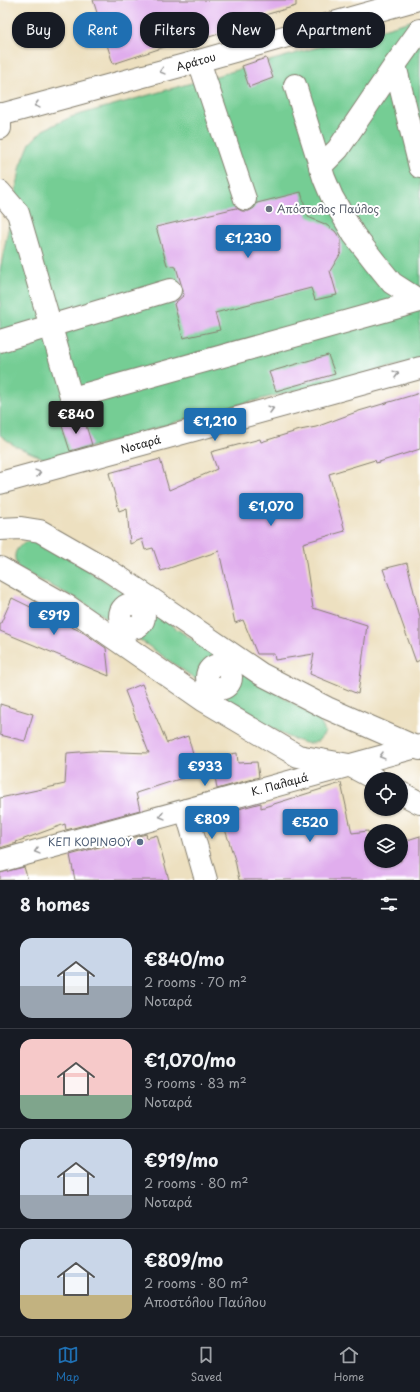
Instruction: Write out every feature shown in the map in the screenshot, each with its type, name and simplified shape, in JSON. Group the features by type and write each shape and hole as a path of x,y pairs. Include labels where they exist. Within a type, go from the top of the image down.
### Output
{"street":[{"name":"Αράτου","path":"0,114 199,61 415,0"},
{"path":"320,167 338,149 420,30"},
{"path":"199,61 245,198"},
{"path":"395,65 420,167"},
{"path":"295,85 320,167 332,197 354,235 392,283 420,301"},
{"path":"0,114 0,128"},
{"path":"0,192 18,213 73,404 420,301"},
{"path":"0,341 170,290"},
{"name":"Νοταρά","path":"0,483 420,368"},
{"path":"0,529 21,528 40,531 108,570 143,601 230,661 261,674 327,708 419,747"},
{"path":"0,568 69,607 120,631 298,756 349,765 364,773"},
{"path":"120,631 127,627 136,628 142,623 145,616 143,601"},
{"path":"207,693 217,689 222,689 228,684 231,677 228,670 230,661"},
{"name":"Κ. Παλαμά","path":"0,861 419,747"},
{"path":"408,797 420,803"},
{"path":"186,810 206,880"}],"green space":[{"path":"418,19 420,28 420,360 217,410 48,460 15,446 0,435 0,270 21,165 30,143 43,130 71,117 315,48 385,48 385,28"},
{"path":"29,541 41,541 129,596 121,601 117,606 114,613 114,622 77,599 19,569 15,560 16,552 20,546"},
{"path":"149,610 221,659 207,664 202,668 199,676 204,685 133,635 142,632 147,627"},
{"path":"235,667 317,718 325,733 318,741 314,743 299,741 288,737 215,694 227,690 234,684"}],"building":[{"path":"93,0 296,0 296,6 275,12 217,12 217,35 209,37 209,12 140,12 140,48 162,48 113,64 108,48 132,48 132,12 97,12"},
{"path":"266,58 273,78 249,87 242,66"},
{"name":"Απόστολος Παύλος","path":"301,192 308,217 325,224 335,231 341,240 341,253 330,271 337,295 315,300 311,288 215,313 220,330 183,338 174,304 184,295 176,267 167,265 156,227 236,208 242,211 249,211 254,208 257,203"},
{"path":"328,355 335,374 276,391 269,372"},
{"path":"420,393 420,449 376,463 375,460 329,474 345,531 303,543 313,608 367,625 358,694 310,674 314,654 275,660 274,654 257,654 243,620 235,623 219,551 161,571 153,548 145,550 142,539 130,544 127,508 119,511 109,473 160,459 169,490 217,469 211,452 260,439 261,442 300,430 316,427 359,411"},
{"path":"84,419 92,445 70,451 61,423 69,420 72,422 78,422"},
{"path":"407,563 420,617 420,660 416,662 383,569"},
{"path":"12,598 84,633 106,648 109,676 0,631 0,625"},
{"path":"142,684 167,743 188,736 198,773 136,793 140,810 66,830 65,824 0,848 0,798 65,784 67,753 93,751 149,753 125,691"},
{"path":"0,704 33,714 25,741 0,735"},
{"path":"237,753 238,763 257,762 259,777 217,789 212,757"},
{"path":"341,783 352,833 364,832 364,868 408,868 408,840 420,836 420,880 239,880 235,860 220,814 261,803 261,808"},
{"path":"146,834 147,838 157,835 169,880 75,880 70,855"},
{"path":"24,867 28,880 0,880 0,873"}],"place":[{"name":"Απόστολος Παύλος","path":"269,209"},
{"name":"ΚΕΠ ΚΟΡΙΝΘΟΥ","path":"140,842"}]}
